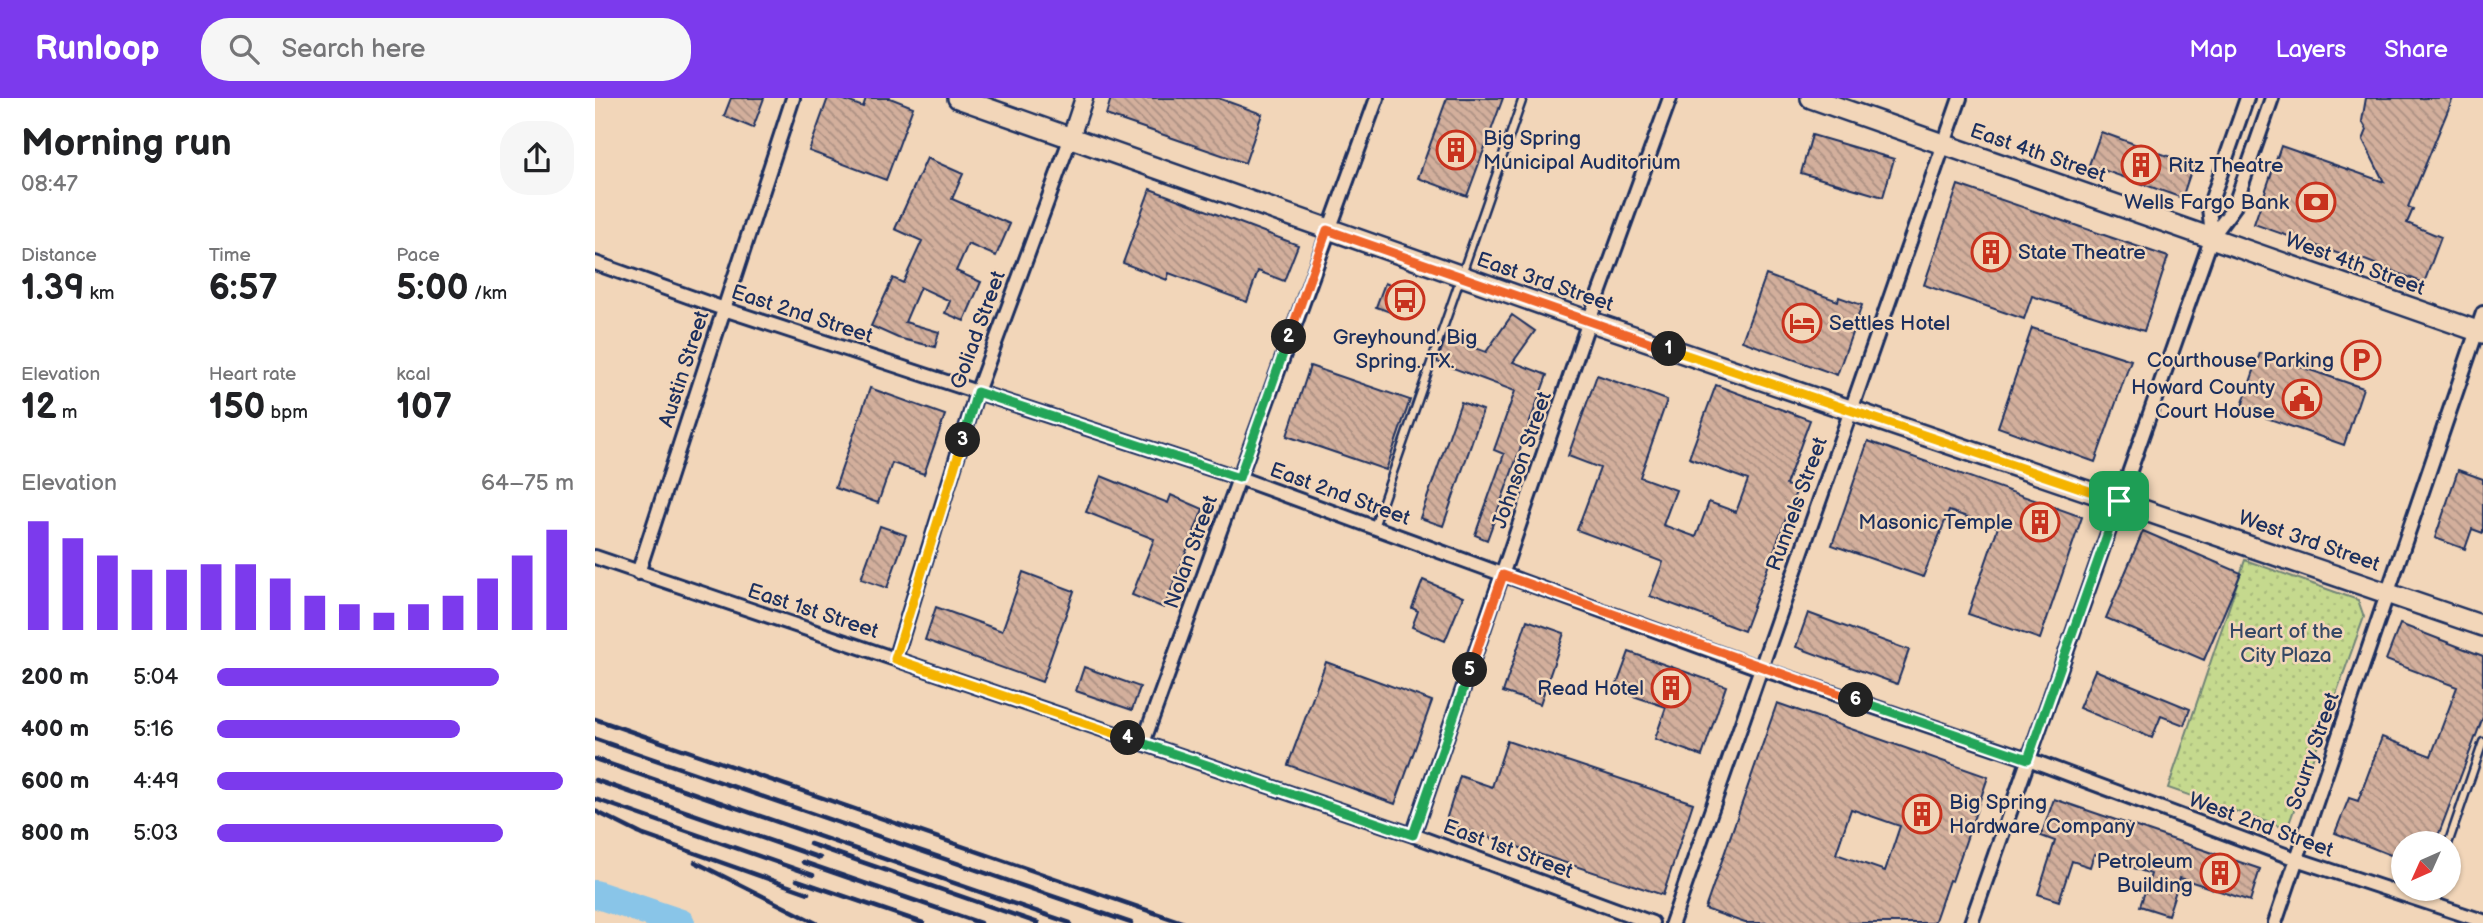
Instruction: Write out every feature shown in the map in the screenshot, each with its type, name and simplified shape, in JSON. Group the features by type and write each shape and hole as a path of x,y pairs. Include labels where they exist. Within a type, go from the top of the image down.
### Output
{"main road":[{"name":"East 3rd Street","path":"958,98 1327,230 1851,412 2119,501"},
{"name":"East 4th Street","path":"1811,98 2211,237"},
{"name":"West 4th Street","path":"2211,237 2481,326"},
{"name":"West 3rd Street","path":"2119,501 2483,626"}],"street":[{"name":"Austin Street","path":"638,573 793,98"},
{"name":"Goliad Street","path":"895,659 977,392 1084,98"},
{"name":"Nolan Street","path":"1143,743 1377,98"},
{"name":"Johnson Street","path":"1413,835 1589,321 1670,98"},
{"name":"Runnels Street","path":"1672,923 1960,98"},
{"path":"2211,237 2209,206 2246,98"},
{"path":"1971,923 2211,237 2234,206 2272,98"},
{"name":"East 2nd Street","path":"595,263 724,309 1239,478 1759,668 2028,759"},
{"name":"Scurry Street","path":"2275,923 2481,326"},
{"name":"East 1st Street","path":"595,557 1413,835 1652,923"},
{"name":"West 2nd Street","path":"2028,759 2297,859 2483,922"}],"lane":[{"path":"1374,527 1523,98"},
{"path":"2452,831 2483,742"}],"green space":[{"name":"Heart of the City Plaza","path":"2245,560 2358,600 2364,617 2287,829 2168,788"}],"building":[{"path":"731,98 764,98 753,128 724,116"},
{"path":"828,98 839,98 863,107 866,98 890,98 913,107 886,180 809,151"},
{"path":"1111,98 1218,98 1262,114 1245,163 1106,115"},
{"name":"Big Spring Municipal Auditorium","path":"1447,98 1503,98 1467,196 1418,178"},
{"path":"2366,98 2453,98 2408,207 2413,209 2407,223 2441,237 2424,283 2352,255 2351,258 2254,224 2281,146 2384,182 2363,140 2367,130 2362,121"},
{"name":"Ritz Theatre","path":"2101,132 2193,165 2182,198 2089,165"},
{"path":"1812,135 1894,159 1883,197 1801,173"},
{"path":"927,158 963,174 952,199 1010,224 996,256 968,244 956,271 981,282 964,321 945,313 950,301 920,287 905,322 939,332 935,347 898,338 871,326 893,278 903,283 922,241 895,229"},
{"path":"1958,185 2168,257 2144,331 2032,296 2024,319 1924,285"},
{"path":"1150,189 1298,245 1284,281 1258,271 1247,302 1169,273 1167,280 1123,263"},
{"name":"Settles Hotel","path":"1766,275 1838,301 1839,297 1862,305 1837,375 1742,341"},
{"path":"1385,283 1413,294 1404,317 1376,307"},
{"path":"1512,315 1535,331 1513,362 1547,375 1487,540 1475,535 1504,454 1494,450 1515,391 1437,362 1446,337 1486,352"},
{"path":"2032,328 2131,360 2095,462 1998,427"},
{"name":"Howard County Court House","path":"2260,353 2363,388 2344,445 2241,409"},
{"path":"1310,366 1410,400 1386,470 1287,436"},
{"path":"1597,375 1667,400 1640,477 1676,490 1663,525 1696,537 1709,502 1736,512 1748,480 1689,458 1716,385 1810,420 1786,485 1797,489 1744,631 1650,596 1663,562 1577,530 1600,468 1568,456"},
{"path":"870,388 945,415 924,474 892,463 878,503 835,488"},
{"path":"1461,402 1483,410 1443,526 1420,518"},
{"path":"1868,441 2082,517 2040,639 1968,614 1998,527 1949,511 1923,577 1832,545"},
{"path":"2458,470 2483,479 2483,533 2472,529 2465,549 2435,538"},
{"path":"1101,476 1168,503 1171,495 1203,509 1164,608 1132,595 1154,539 1086,512"},
{"path":"880,526 906,535 887,588 861,579"},
{"path":"2143,531 2241,573 2204,660 2106,618"},
{"path":"1023,572 1074,591 1042,682 925,640 936,607 1002,631"},
{"path":"1423,580 1463,597 1445,641 1412,627 1418,611 1412,608"},
{"path":"1808,613 1909,650 1897,684 1796,647"},
{"path":"1527,620 1564,633 1540,704 1503,692"},
{"path":"2400,624 2483,656 2483,717 2440,831 2391,831 2391,855 2335,833 2349,798 2358,801 2382,737 2431,756 2457,687 2386,660"},
{"name":"Read Hotel","path":"1629,652 1726,686 1702,756 1655,739 1666,707 1615,690"},
{"path":"1326,662 1432,701 1395,804 1288,765"},
{"path":"1084,667 1140,687 1132,710 1076,691"},
{"path":"2095,670 2190,709 2184,725 2161,716 2152,738 2079,708"},
{"path":"1777,703 1988,777 1952,881 1949,880 1934,923 1745,923 1705,909","holes":["1851,809 1900,826 1885,871 1836,854"]},
{"path":"1507,741 1693,803 1663,895 1445,823 1460,776 1492,787"},
{"path":"2054,799 2260,869 2250,901 2180,878 2168,915 2140,906 2151,874 2094,854 2090,867 2072,861 2059,901 2038,894 2055,841 2041,836"}],"waterway":[{"path":"595,894 681,923"}],"railway":[{"path":"595,719 1184,923"},
{"path":"595,739 1131,923"},
{"path":"595,759 1070,923"},
{"path":"595,780 820,858"},
{"path":"595,799 813,875"},
{"path":"595,811 645,836"},
{"path":"638,833 808,893"},
{"path":"810,844 1038,923"},
{"path":"695,862 816,923"},
{"path":"803,862 980,923"},
{"path":"797,880 923,923"}],"place":[{"name":"Big Spring Municipal Auditorium","path":"1456,150"},
{"name":"Ritz Theatre","path":"2141,165"},
{"name":"Wells Fargo Bank","path":"2316,202"},
{"name":"State Theatre","path":"1991,252"},
{"name":"Greyhound. Big Spring. TX.","path":"1405,300"},
{"name":"Settles Hotel","path":"1802,323"},
{"name":"Courthouse Parking","path":"2361,360"},
{"name":"Howard County Court House","path":"2302,399"},
{"name":"Masonic Temple","path":"2040,522"},
{"name":"Read Hotel","path":"1671,688"},
{"name":"Big Spring Hardware Company","path":"1922,814"},
{"name":"Petroleum Building","path":"2220,873"}],"route":[{"path":"1327,230 1851,412 2119,501 2028,759 1759,668 1503,575 1413,835 895,659 977,392 1239,478 1327,230"}]}
